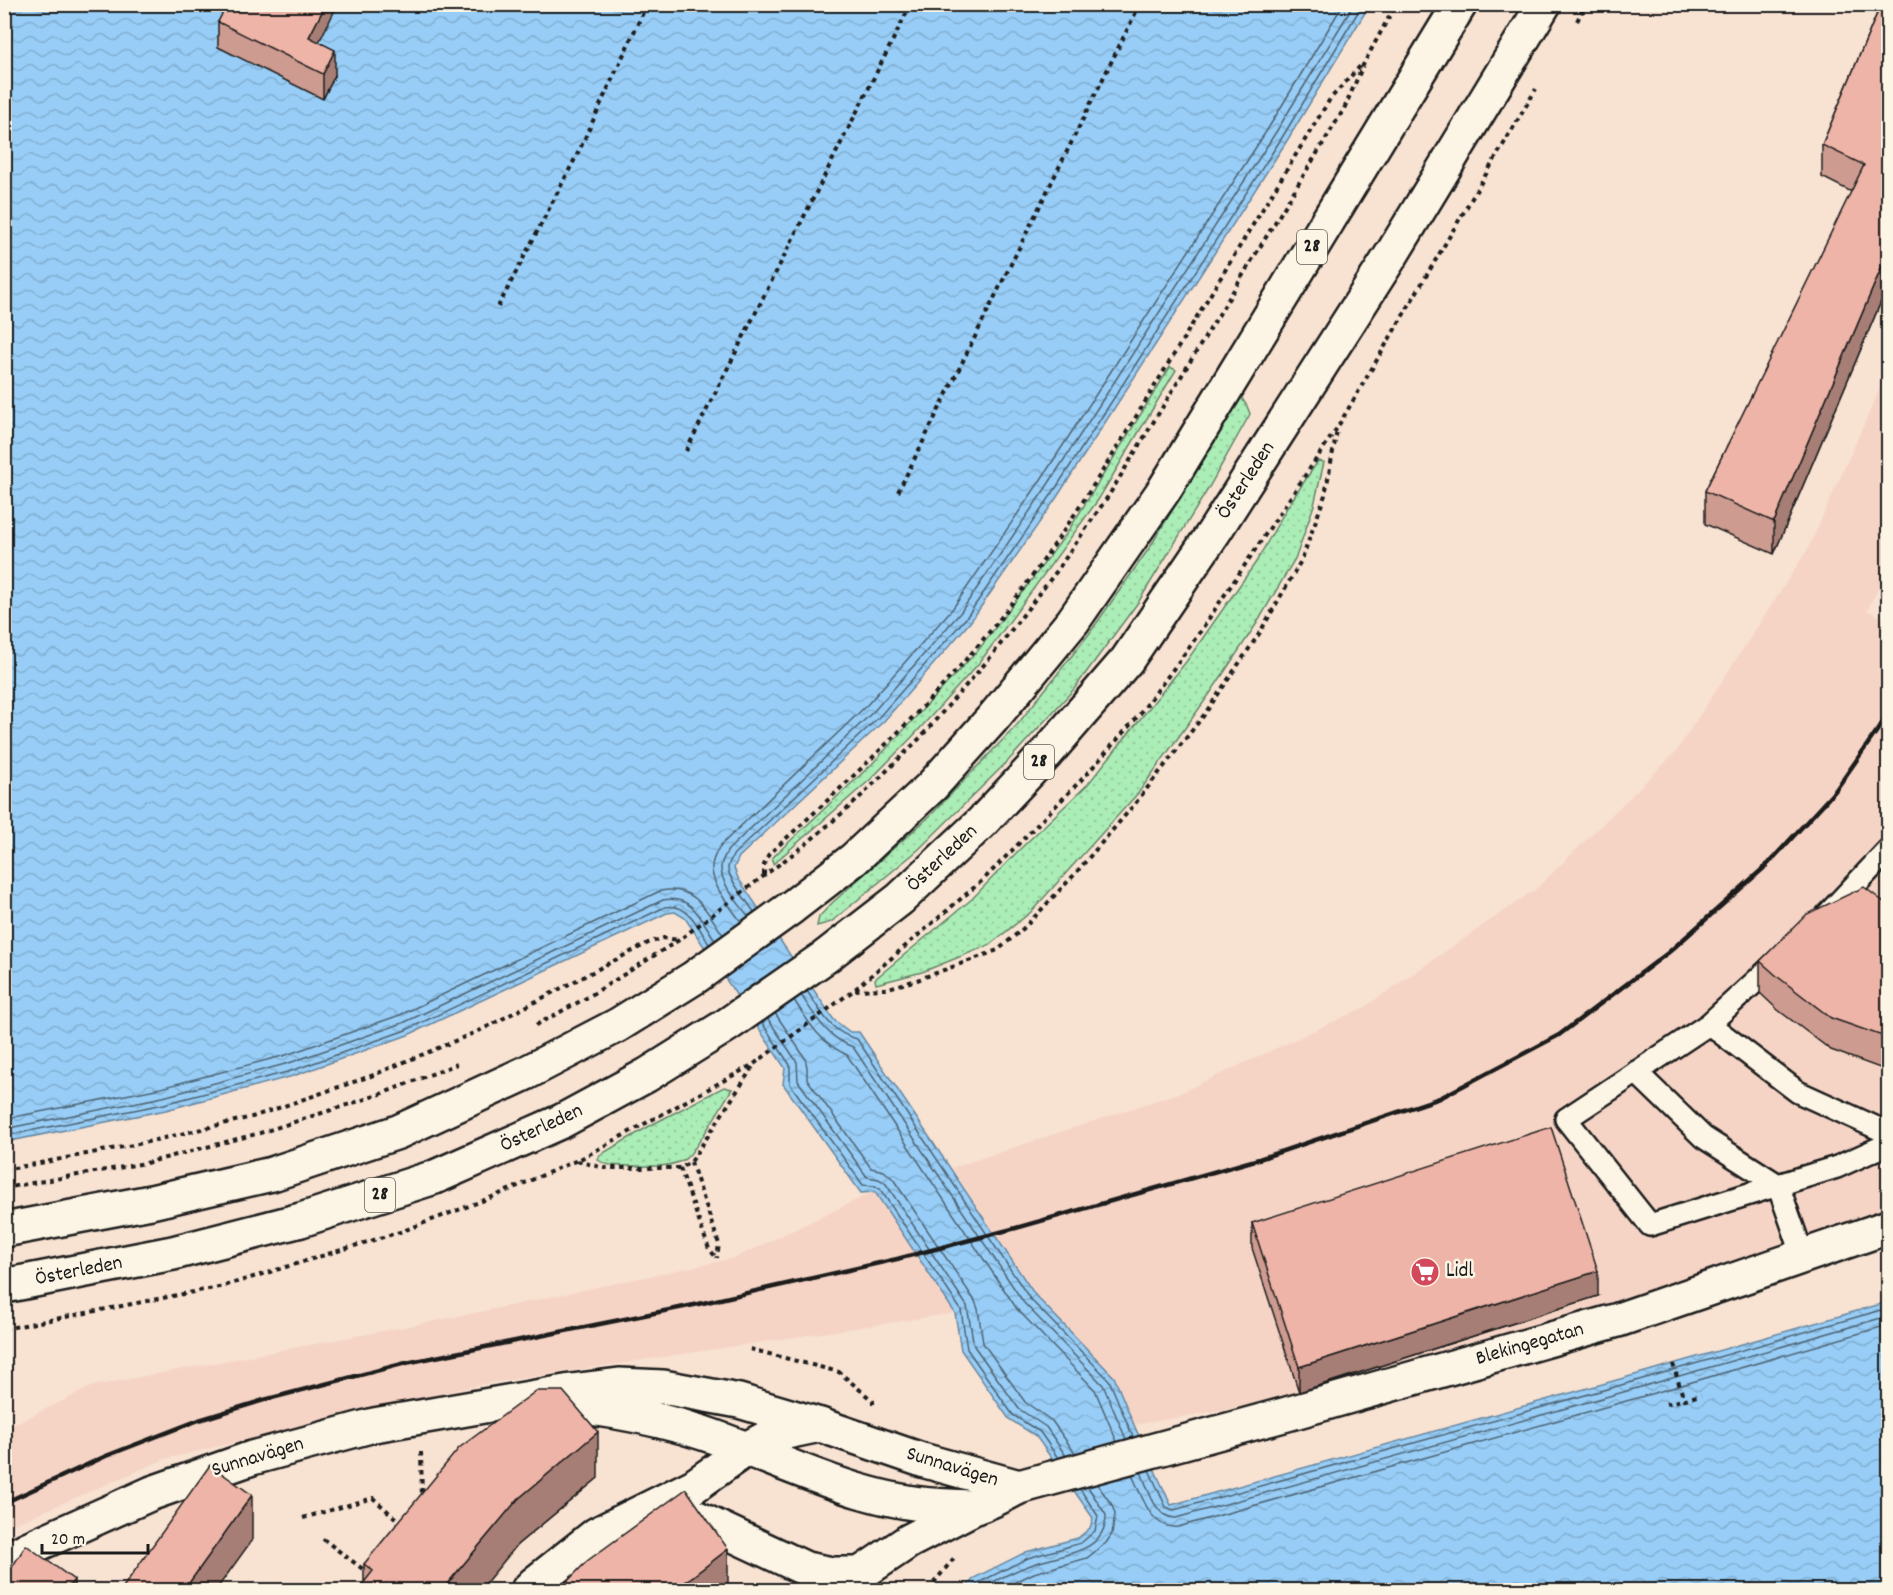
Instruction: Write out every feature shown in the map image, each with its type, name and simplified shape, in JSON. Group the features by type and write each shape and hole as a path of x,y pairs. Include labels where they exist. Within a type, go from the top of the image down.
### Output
{"main road":[{"name":"28","path":"4,1230 151,1202 272,1174 398,1132 526,1074 618,1024 695,976 792,907 854,858 932,786 993,718 1073,621 1164,489 1460,4"},
{"name":"Österleden","path":"4,1286 173,1253 301,1220 435,1177 562,1121 647,1075 728,1025 825,957 900,899 982,822 1046,754 1127,660 1214,532 1392,254 1544,4"},
{"name":"Blekingegatan","path":"1019,1488 1618,1320 1888,1227"},
{"name":"Sunnavägen","path":"4,1562 27,1549 152,1493 252,1458 374,1425 619,1385 663,1387 739,1401 820,1425 922,1460 1019,1488"},
{"name":"Sunnavägen","path":"525,1400 575,1405 647,1418 702,1433 854,1489 890,1499 933,1506 977,1506 1019,1488"},
{"path":"528,1590 597,1534 694,1486 746,1449 772,1435 820,1425"},
{"path":"663,1502 806,1569 832,1574 860,1574 909,1541 977,1506"},
{"path":"773,1554 799,1590"}],"lane":[{"path":"1809,931 1843,900 1888,850"},
{"path":"1793,947 1709,1024 1566,1119 1650,1225 1837,1167 1888,1144"},
{"path":"1709,1024 1798,1092 1888,1133"},
{"path":"1636,1072 1703,1137 1778,1185 1803,1256"}],"path":[{"path":"498,306 578,153 646,4"},
{"path":"686,451 911,4"},
{"path":"898,492 1140,4"},
{"path":"536,1025 588,997 680,940 806,844 854,803 919,739 989,659 1056,572 1109,495 1326,140 1344,109 1364,63 1396,4"},
{"path":"1574,25 1586,4"},
{"path":"764,876 769,854 832,797 913,718 981,642 1045,559 1120,442 1329,99 1364,63"},
{"path":"575,1161 604,1168 680,1168 691,1162 754,1064 854,990 885,989 917,980 998,950 1025,927 1074,875 1134,805 1204,715 1259,634 1302,559 1325,495 1338,428 1538,87"},
{"path":"4,1170 143,1143 252,1117 371,1076 481,1030 648,943 664,938 680,940"},
{"path":"4,1188 146,1163 260,1133 381,1094 463,1061"},
{"path":"680,1168 709,1249 717,1258 719,1244 691,1162"},
{"path":"750,1349 839,1372 873,1401"},
{"path":"1673,1364 1684,1400"},
{"path":"1666,1404 1701,1395"},
{"path":"421,1443 422,1503"},
{"path":"303,1518 374,1498 406,1528"},
{"path":"323,1539 370,1575"},
{"path":"928,1590 961,1549"}],"shaded area":[{"path":"1888,371 1888,570 1867,610 1883,618 1888,608 1888,1207 1695,1283 1282,1400 1134,1425 1114,1377 1035,1295 952,1168 1182,1092 1365,1007 1536,889 1675,753 1808,549"},
{"path":"875,1191 955,1313 483,1384 165,1459 5,1528 5,1429 93,1386 451,1318 735,1258"}],"green space":[{"path":"1170,367 1176,370 1098,500 980,662 871,779 773,864 772,858 872,764 980,648 1067,533"},
{"path":"1241,397 1250,414 1208,489 1139,601 1074,689 1008,761 918,850 831,922 817,926 819,917 832,903 931,815 1017,725 1089,634 1150,547"},
{"path":"1318,461 1324,462 1314,505 1296,557 1257,623 1211,692 1139,792 1031,912 989,945 922,972 876,984 875,979 972,899 1088,784 1186,662 1256,562 1288,506"},
{"path":"724,1087 732,1089 690,1155 685,1159 673,1164 653,1166 611,1165 598,1160 600,1155 653,1124"}],"water":[{"path":"5,5 1363,5 1366,11 1288,139 1057,497 971,621 884,721 739,857 734,868 738,878 834,1020 850,1032 859,1032 1035,1295 1114,1377 1171,1505 1888,1302 1888,1590 964,1590 974,1578 1026,1552 1078,1538 1090,1528 1093,1518 1036,1436 1009,1419 961,1350 955,1313 875,1192 861,1193 783,1084 785,1068 685,918 675,912 667,913 408,1035 293,1076 166,1110 5,1142"}],"building":[{"path":"227,4 326,4 309,37 335,50 323,74 218,22"},
{"path":"1881,4 1888,4 1888,252 1774,522 1705,491 1864,165 1822,145"},
{"path":"1864,887 1888,905 1888,1038 1831,1018 1760,961 1807,914"},
{"name":"Lidl","path":"1551,1127 1598,1271 1299,1367 1252,1223"},
{"path":"536,1391 563,1391 598,1432 518,1499 442,1590 358,1590 373,1571 364,1564 459,1448"},
{"path":"210,1465 252,1495 189,1583 200,1590 121,1590"},
{"path":"686,1489 728,1549 675,1590 559,1590 587,1561"},
{"path":"26,1545 74,1580 66,1590 4,1590 4,1569 9,1572"}],"railway":[{"path":"4,1503 106,1456 199,1420 264,1400 406,1363 694,1305 897,1259 1016,1228 1259,1159 1440,1098 1559,1035 1669,952 1766,866 1835,791 1888,715"}],"place":[{"name":"Lidl","path":"1425,1272"}]}
